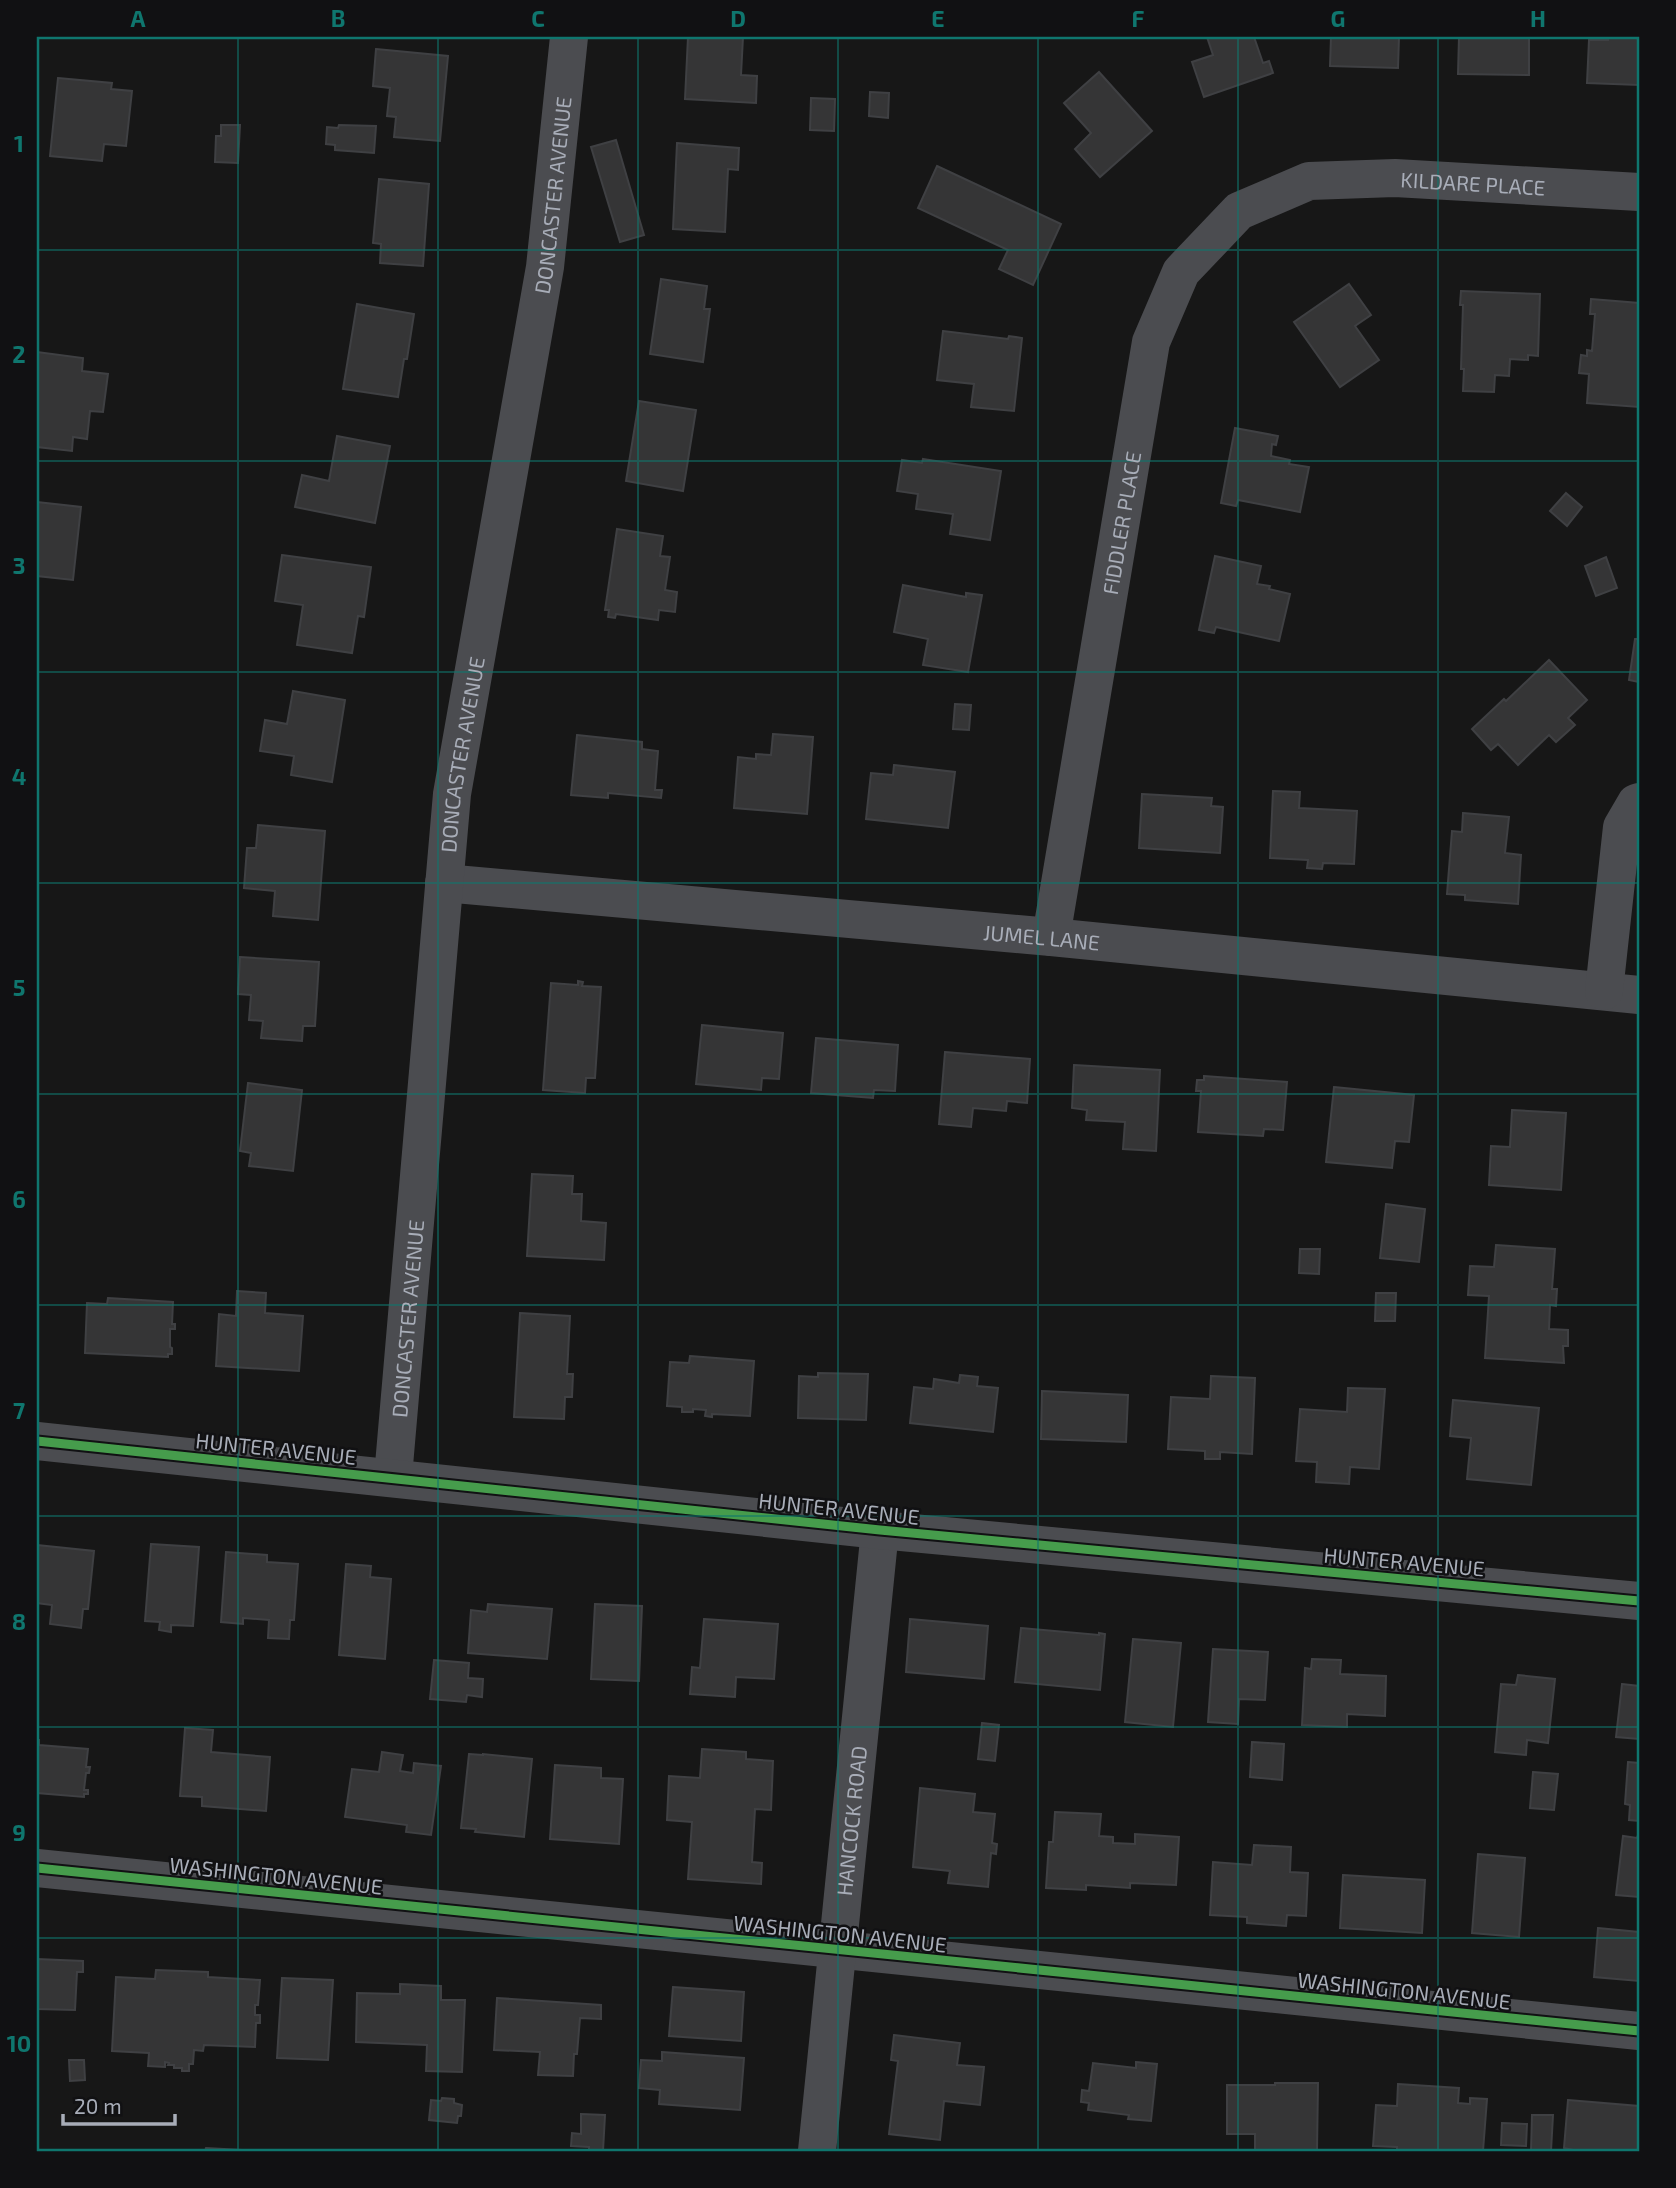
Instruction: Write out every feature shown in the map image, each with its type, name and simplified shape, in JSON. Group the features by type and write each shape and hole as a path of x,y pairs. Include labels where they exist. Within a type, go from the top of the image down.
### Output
{"street":[{"name":"DONCASTER AVENUE","path":"393,1478 452,794 545,267 569,37"},
{"name":"KILDARE PLACE","path":"1309,181 1395,178 1639,192"},
{"name":"FIDDLER PLACE","path":"1051,937 1151,342 1181,272 1239,211 1309,181"},
{"path":"1622,993 1622,827 1639,802"},
{"name":"JUMEL LANE","path":"444,883 1051,937 1622,993"},
{"name":"HUNTER AVENUE","path":"37,1441 880,1530 1639,1601"},
{"name":"HANCOCK ROAD","path":"817,2151 880,1530"},
{"name":"WASHINGTON AVENUE","path":"37,1868 1639,2031"}],"building":[{"path":"688,37 743,37 741,75 757,76 756,103 685,99"},
{"path":"1207,37 1254,37 1263,63 1269,61 1273,73 1204,97 1192,62 1213,55"},
{"path":"1331,37 1399,37 1398,68 1330,66"},
{"path":"1459,37 1529,37 1529,75 1458,74"},
{"path":"1608,37 1639,37 1639,85 1587,83 1589,40 1608,40"},
{"path":"376,49 448,56 440,141 394,137 396,117 387,116 390,88 373,86"},
{"path":"1099,72 1152,131 1100,177 1075,149 1091,133 1064,103"},
{"path":"58,78 112,83 111,89 132,91 126,146 104,144 102,161 50,156"},
{"path":"870,92 889,93 888,118 869,116"},
{"path":"811,98 835,99 834,131 810,130"},
{"path":"221,125 240,125 238,163 215,162 216,136 221,136"},
{"path":"339,125 376,126 374,153 335,150 335,145 326,144 327,127 338,128"},
{"path":"616,140 644,235 620,242 591,147"},
{"path":"677,143 739,148 738,170 728,169 725,232 673,229"},
{"path":"937,166 1061,224 1033,285 999,269 1008,250 918,208"},
{"path":"379,179 429,184 423,266 380,263 381,244 373,243"},
{"path":"661,279 707,286 704,309 710,309 703,362 650,354"},
{"path":"1349,284 1371,315 1355,326 1379,360 1340,387 1294,322"},
{"path":"1461,291 1540,294 1538,356 1528,355 1528,360 1510,359 1509,376 1495,375 1494,392 1463,391"},
{"path":"1591,299 1639,303 1639,407 1587,403 1589,374 1579,373 1581,355 1587,356 1587,350 1592,351 1595,314 1590,314"},
{"path":"357,304 414,314 398,397 343,389"},
{"path":"943,331 1008,339 1009,336 1022,338 1014,411 971,407 974,384 937,380"},
{"path":"37,352 83,358 82,371 108,374 103,412 90,411 87,439 73,437 72,451 37,447"},
{"path":"639,401 696,410 683,491 626,481"},
{"path":"1235,428 1278,436 1276,445 1272,444 1271,456 1290,460 1289,464 1309,467 1300,512 1238,500 1236,506 1221,503"},
{"path":"337,436 390,446 375,523 295,507 302,475 329,481"},
{"path":"923,459 1001,471 990,540 950,534 953,514 916,509 918,494 897,491 902,460 922,463"},
{"path":"1566,493 1582,507 1567,526 1550,511"},
{"path":"37,502 81,507 73,580 37,576"},
{"path":"617,529 663,536 660,556 670,557 665,590 677,592 675,612 659,610 658,620 616,614 615,618 608,617 609,610 605,610"},
{"path":"282,555 371,567 364,617 358,616 352,653 297,645 303,605 275,601"},
{"path":"1215,556 1261,566 1257,584 1290,594 1279,641 1216,627 1214,633 1199,630"},
{"path":"1606,557 1617,588 1596,596 1585,566"},
{"path":"903,585 966,597 966,593 982,595 968,672 923,665 928,639 894,632"},
{"path":"1635,639 1639,639 1639,682 1629,680"},
{"path":"1549,660 1587,700 1568,718 1575,725 1556,742 1549,735 1518,765 1498,744 1491,750 1472,729"},
{"path":"293,691 345,700 332,782 291,775 294,756 260,751 265,720 287,724"},
{"path":"955,704 971,705 969,730 953,729"},
{"path":"773,734 813,737 807,814 734,808 738,757 756,759 756,754 771,755"},
{"path":"577,735 642,742 642,749 658,751 655,790 662,790 661,798 608,793 608,798 571,795"},
{"path":"894,765 955,772 948,828 866,819 871,773 893,775"},
{"path":"1273,791 1300,792 1299,808 1357,811 1354,864 1323,863 1322,869 1307,868 1308,860 1270,858"},
{"path":"1142,794 1212,798 1211,806 1223,807 1220,853 1139,848"},
{"path":"1463,813 1509,817 1505,853 1521,855 1518,904 1465,900 1465,895 1447,894 1452,831 1462,832"},
{"path":"258,825 325,831 318,920 273,916 275,891 244,888 247,848 256,848"},
{"path":"240,957 319,962 315,1026 303,1026 302,1041 261,1038 263,1021 249,1020 251,995 238,994"},
{"path":"578,981 583,982 582,986 601,987 595,1078 586,1078 585,1093 543,1090 551,983 578,985"},
{"path":"702,1025 783,1033 779,1079 762,1078 761,1090 696,1084"},
{"path":"816,1038 898,1045 895,1091 874,1090 873,1098 811,1093"},
{"path":"945,1052 1030,1059 1027,1103 1007,1101 1006,1111 973,1108 971,1127 939,1124"},
{"path":"1074,1065 1160,1070 1156,1151 1123,1149 1125,1122 1086,1120 1087,1110 1072,1108"},
{"path":"1204,1076 1287,1082 1283,1130 1264,1129 1263,1136 1198,1132 1201,1091 1196,1091 1197,1080 1204,1080"},
{"path":"248,1083 302,1090 293,1171 249,1166 251,1153 240,1151"},
{"path":"1334,1087 1414,1095 1409,1142 1395,1141 1392,1168 1326,1162"},
{"path":"1512,1110 1566,1113 1561,1190 1489,1185 1491,1146 1510,1147"},
{"path":"532,1174 573,1176 572,1194 582,1194 581,1221 606,1223 604,1260 527,1256"},
{"path":"1386,1204 1425,1209 1419,1262 1380,1258"},
{"path":"1496,1245 1555,1249 1552,1289 1557,1289 1556,1306 1550,1305 1549,1329 1568,1330 1568,1346 1563,1346 1564,1363 1485,1358 1489,1296 1468,1295 1470,1266 1494,1267"},
{"path":"1300,1249 1320,1249 1319,1274 1299,1273"},
{"path":"237,1291 266,1293 265,1313 303,1316 299,1371 216,1366 219,1314 236,1316"},
{"path":"1376,1293 1396,1293 1395,1321 1375,1321"},
{"path":"108,1298 173,1302 172,1324 175,1324 175,1329 170,1329 172,1354 168,1354 168,1357 85,1353 87,1303 107,1304"},
{"path":"520,1313 570,1316 567,1374 573,1374 572,1397 565,1397 564,1419 514,1417"},
{"path":"690,1356 754,1361 750,1416 712,1414 712,1417 705,1416 706,1410 682,1412 682,1407 667,1406 670,1362 689,1363"},
{"path":"818,1373 868,1374 866,1420 798,1418 799,1376 818,1377"},
{"path":"960,1375 978,1377 977,1386 998,1388 993,1432 910,1423 914,1387 933,1389 934,1379 959,1383"},
{"path":"1211,1376 1255,1378 1252,1454 1220,1452 1220,1459 1205,1459 1205,1451 1168,1449 1171,1397 1210,1399"},
{"path":"1348,1388 1385,1389 1379,1469 1350,1467 1349,1484 1316,1482 1317,1462 1296,1461 1300,1409 1347,1412"},
{"path":"1042,1391 1128,1395 1126,1442 1041,1439"},
{"path":"1453,1400 1539,1408 1531,1485 1467,1479 1471,1438 1450,1436"},
{"path":"151,1544 199,1547 193,1626 171,1625 171,1632 159,1630 160,1622 145,1621"},
{"path":"37,1545 94,1551 88,1609 83,1609 81,1628 50,1624 52,1605 37,1603"},
{"path":"226,1552 267,1555 267,1562 298,1564 294,1620 290,1620 289,1639 268,1638 269,1620 243,1618 243,1624 221,1622"},
{"path":"346,1564 371,1566 370,1577 391,1579 385,1659 339,1655"},
{"path":"488,1604 552,1609 547,1659 468,1653 471,1610 487,1612"},
{"path":"595,1604 642,1606 639,1681 591,1679"},
{"path":"704,1619 778,1624 774,1679 736,1677 735,1697 690,1694 692,1667 700,1668"},
{"path":"910,1619 988,1626 984,1679 906,1672"},
{"path":"1021,1628 1105,1634 1100,1690 1015,1682"},
{"path":"1133,1639 1181,1643 1173,1727 1125,1722"},
{"path":"1213,1649 1268,1652 1265,1700 1239,1699 1238,1724 1208,1722"},
{"path":"1312,1659 1341,1660 1340,1674 1386,1676 1385,1716 1347,1714 1347,1727 1302,1725 1305,1668 1311,1669"},
{"path":"434,1660 469,1663 468,1678 483,1679 482,1697 467,1695 466,1702 430,1699"},
{"path":"1518,1675 1555,1679 1548,1743 1527,1740 1526,1755 1495,1752 1501,1684 1516,1685"},
{"path":"1622,1684 1639,1686 1639,1739 1616,1737"},
{"path":"982,1723 999,1725 995,1761 978,1759"},
{"path":"185,1728 213,1730 211,1752 270,1757 266,1811 202,1806 202,1797 180,1796"},
{"path":"37,1740 39,1745 88,1749 86,1767 90,1767 89,1773 86,1773 84,1790 88,1790 88,1794 84,1794 84,1797 37,1793"},
{"path":"1252,1742 1284,1744 1282,1780 1250,1777"},
{"path":"702,1749 746,1752 746,1759 773,1761 771,1810 755,1809 752,1862 762,1863 761,1884 688,1879 692,1822 667,1820 669,1776 700,1778"},
{"path":"382,1752 403,1755 400,1771 413,1773 414,1763 441,1766 431,1835 406,1832 407,1825 345,1817 352,1769 379,1772"},
{"path":"469,1754 532,1759 524,1837 461,1828"},
{"path":"1628,1762 1639,1763 1639,1821 1629,1820 1630,1805 1625,1804"},
{"path":"555,1765 601,1768 601,1778 623,1779 619,1844 550,1839"},
{"path":"1533,1772 1558,1774 1554,1810 1530,1808"},
{"path":"920,1788 975,1794 973,1812 995,1814 992,1843 997,1844 996,1854 991,1853 988,1887 948,1883 950,1871 913,1867"},
{"path":"1055,1812 1101,1814 1099,1836 1113,1837 1113,1843 1135,1844 1135,1834 1179,1837 1176,1885 1130,1883 1130,1888 1086,1885 1086,1890 1046,1888 1049,1842 1053,1842"},
{"path":"1638,1835 1639,1897 1616,1895 1623,1836 1637,1838"},
{"path":"1254,1845 1291,1847 1290,1872 1308,1873 1306,1916 1287,1915 1286,1926 1247,1923 1247,1917 1210,1915 1213,1862 1252,1865"},
{"path":"1478,1854 1525,1858 1519,1937 1472,1933"},
{"path":"1343,1875 1425,1880 1422,1933 1340,1928"},
{"path":"1598,1928 1639,1932 1639,1981 1594,1977"},
{"path":"37,1959 83,1961 83,1972 77,1972 75,2010 37,2009"},
{"path":"156,1970 208,1972 208,1977 260,1980 255,2015 260,2015 260,2023 256,2023 255,2047 204,2045 203,2051 194,2050 193,2064 189,2064 189,2071 174,2068 174,2065 165,2062 165,2067 148,2066 149,2053 112,2051 116,1977 155,1979"},
{"path":"282,1978 333,1980 328,2060 277,2058"},
{"path":"400,1984 441,1986 441,2000 465,2000 462,2072 426,2071 427,2045 356,2042 357,1993 400,1994"},
{"path":"673,1987 744,1992 741,2041 669,2036"},
{"path":"497,1998 601,2005 601,2019 580,2018 573,2076 538,2075 540,2052 494,2050"},
{"path":"894,2035 960,2043 957,2065 984,2067 980,2105 944,2101 940,2140 889,2134 898,2061 891,2060"},
{"path":"662,2052 744,2058 740,2110 659,2104 660,2090 639,2088 641,2060 662,2061"},
{"path":"69,2060 84,2060 85,2080 70,2081"},
{"path":"1136,2062 1157,2064 1151,2121 1128,2119 1129,2115 1088,2110 1089,2103 1081,2102 1082,2090 1089,2091 1093,2063 1136,2068"},
{"path":"1318,2083 1317,2151 1255,2151 1255,2134 1227,2134 1227,2085"},
{"path":"1398,2084 1459,2088 1458,2103 1470,2104 1470,2098 1487,2099 1483,2151 1397,2151 1397,2147 1373,2146 1376,2105 1397,2106"},
{"path":"442,2098 454,2099 454,2103 462,2105 457,2123 429,2120 431,2100 441,2101"},
{"path":"1568,2100 1639,2106 1639,2151 1574,2151 1564,2148"},
{"path":"581,2114 605,2115 603,2151 589,2151 589,2147 571,2146 572,2133 581,2134"},
{"path":"1532,2115 1553,2115 1551,2151 1531,2151"},
{"path":"1502,2123 1527,2124 1526,2146 1501,2145"},
{"path":"206,2148 262,2151 205,2151"}],"cycle path":[{"path":"37,1441 880,1530 1639,1601"},
{"path":"37,1868 1639,2031"}]}
